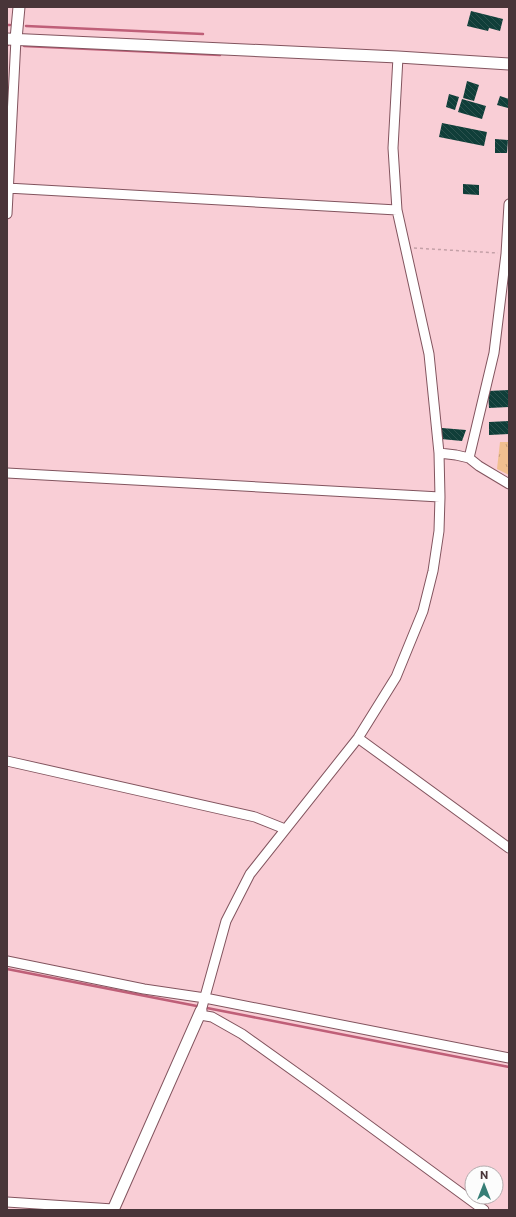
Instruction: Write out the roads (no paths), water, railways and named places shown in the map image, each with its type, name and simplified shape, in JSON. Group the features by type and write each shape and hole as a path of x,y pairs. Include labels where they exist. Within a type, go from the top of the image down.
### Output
{"street":[{"path":"7,214 12,39 18,7"},
{"path":"12,39 398,57 509,64"},
{"path":"7,1202 113,1209 202,1006 226,921 250,874 358,738 396,677 423,611 433,571 439,531 439,453 429,354 397,210 393,148 398,57"},
{"path":"8,189 397,210"},
{"path":"469,458 494,352 506,254 509,204"},
{"path":"439,453 469,458 479,466 509,484"},
{"path":"7,473 440,497"},
{"path":"358,738 509,848"},
{"path":"7,762 255,817 286,829"},
{"path":"7,961 144,989 202,1006 509,1058"},
{"path":"202,1006 212,1017 242,1034 320,1089 484,1210"}],"waterway":[{"path":"26,26 203,34"},
{"path":"24,46 220,55"},
{"path":"7,969 509,1067"}]}
